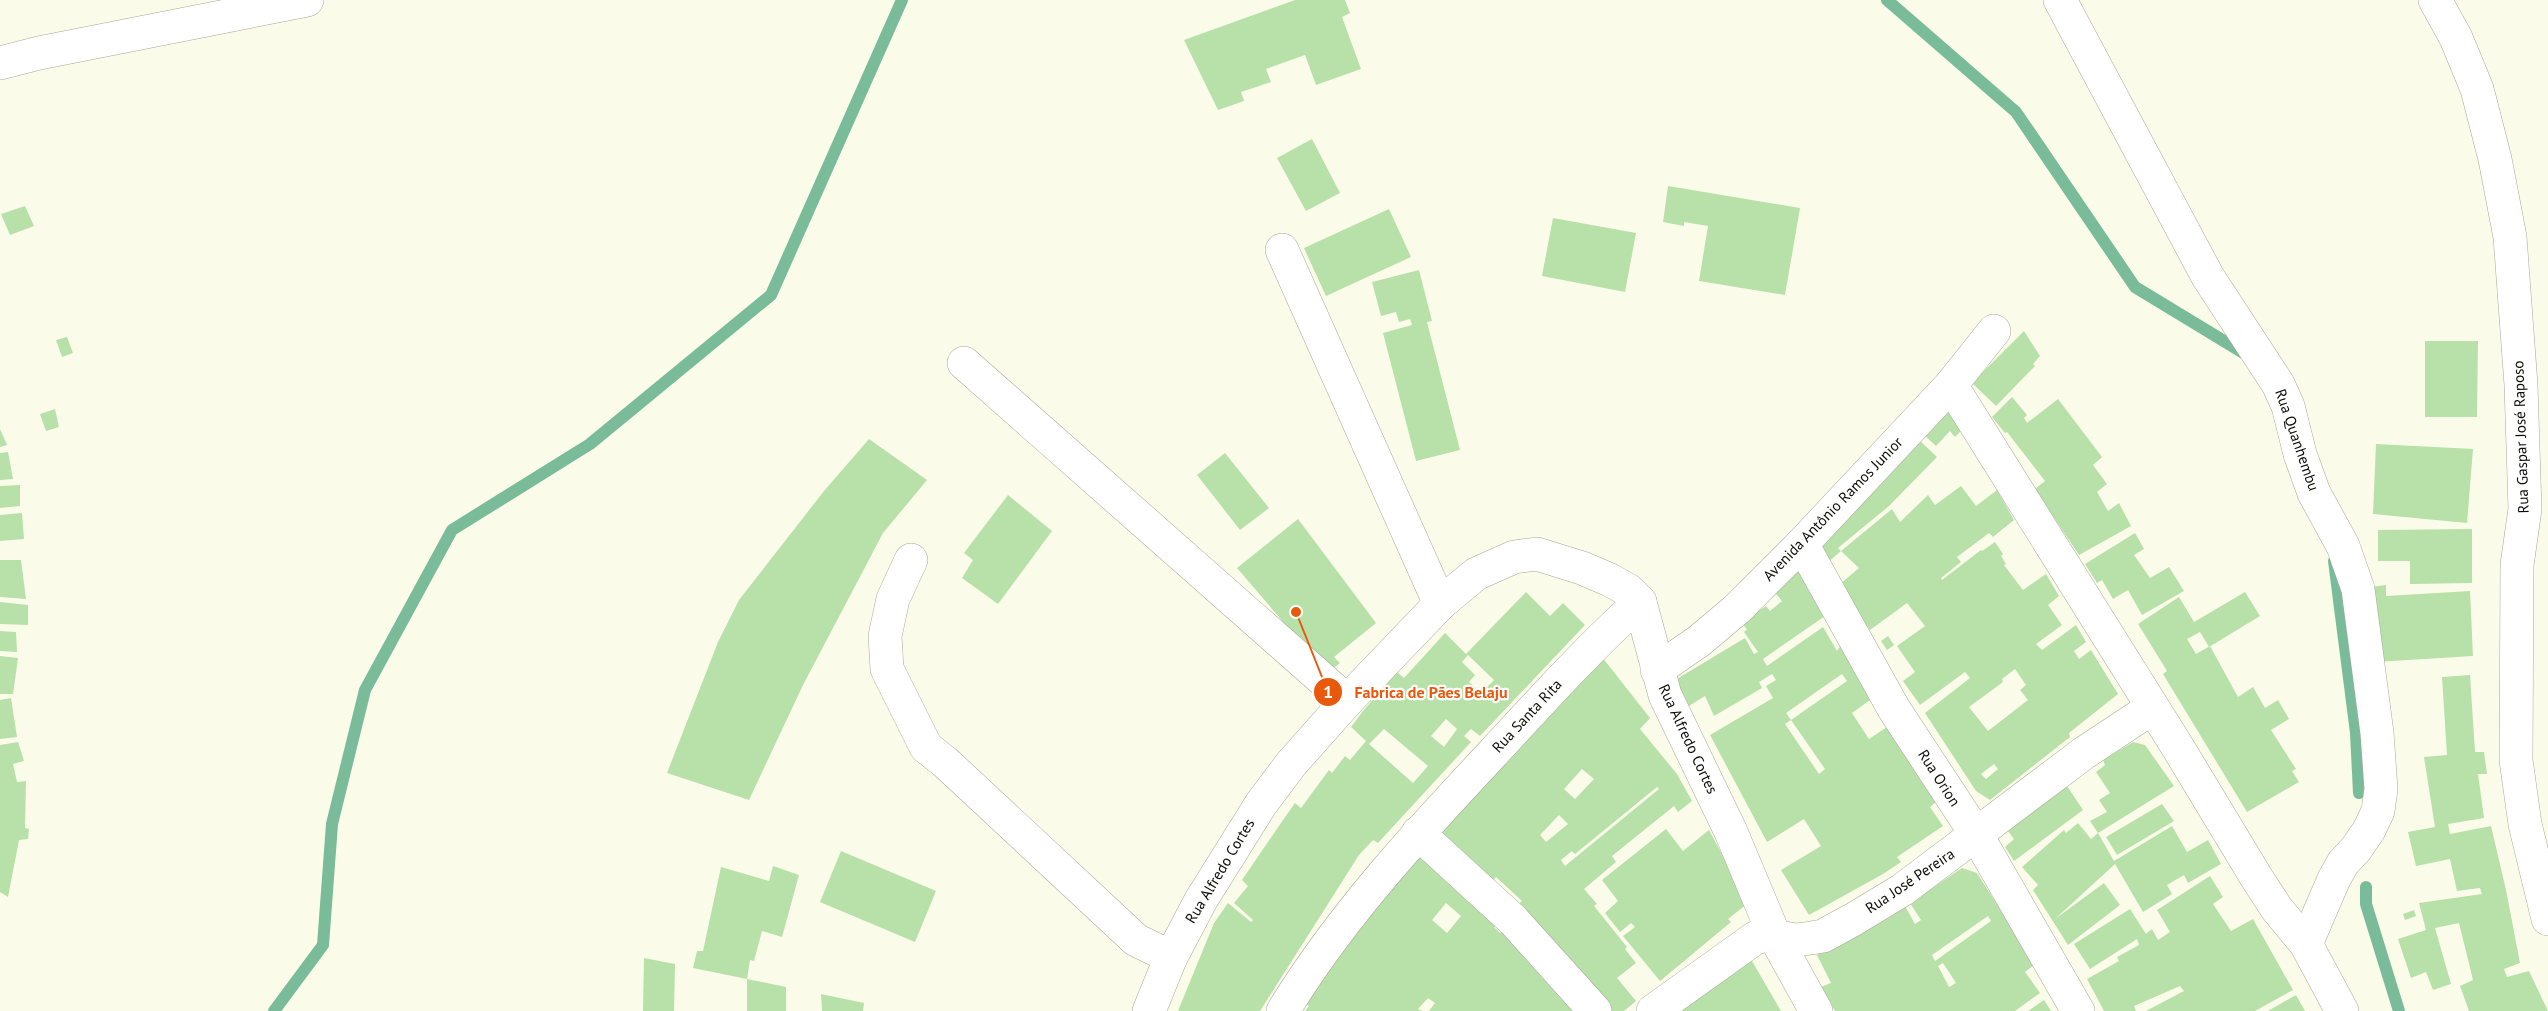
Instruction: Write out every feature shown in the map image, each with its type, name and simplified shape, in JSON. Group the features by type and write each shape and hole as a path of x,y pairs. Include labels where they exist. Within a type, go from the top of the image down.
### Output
{"street":[{"path":"0,63 307,0"},
{"name":"Rua Quanhembu","path":"2060,0 2208,277 2278,384 2288,406 2300,454 2314,493 2343,546 2358,590 2377,733 2381,789 2378,811 2369,830 2343,863 2334,879 2307,944"},
{"name":"Rua Gaspar José Raposo","path":"2435,0 2456,38 2478,89 2495,159 2510,237 2521,385 2536,502 2517,565 2516,760 2525,824 2548,919"},
{"path":"1282,250 1440,604"},
{"name":"Avenida Antônio Ramos Junior","path":"1657,670 1699,641 1737,609 1802,544 1951,385 1994,331"},
{"path":"964,363 1347,701"},
{"path":"1951,385 2277,909 2307,944 2342,1011"},
{"name":"Rua Orion","path":"1802,544 1894,709 1976,834 2078,1011"},
{"name":"Rua Alfredo Cortes","path":"1149,1011 1171,957 1201,900 1261,804 1291,764 1347,701 1440,604 1484,570 1514,557 1537,554 1610,580 1628,590 1640,602 1665,695 1731,832 1775,938 1816,1011"},
{"path":"911,560 891,608 885,636 887,669 926,747 945,762 1136,940 1171,957"},
{"name":"Rua Santa Rita","path":"1283,1011 1356,907 1418,833 1595,644 1640,602"},
{"name":"Rua José Pereira","path":"1653,1011 1755,938 1766,935 1797,940 1823,936 1902,890 2084,753 2152,708"},
{"path":"1418,833 1513,920 1595,1011"}],"building":[{"path":"1295,0 1345,0 1350,13 1342,17 1361,69 1316,85 1305,55 1266,69 1271,82 1241,92 1244,101 1218,110 1184,40"},
{"path":"1312,139 1340,193 1306,211 1277,158"},
{"path":"1668,186 1800,208 1785,295 1699,281 1708,226 1684,222 1684,226 1663,222"},
{"path":"25,206 34,226 10,235 1,214"},
{"path":"1389,209 1411,257 1326,296 1304,248"},
{"path":"1553,218 1636,233 1625,292 1542,276"},
{"path":"1419,270 1432,321 1427,322 1460,450 1416,461 1383,333 1412,325 1410,319 1399,322 1396,312 1381,316 1372,282"},
{"path":"2024,331 2040,356 2033,364 2035,366 1996,406 1972,383"},
{"path":"67,337 73,353 62,357 56,340"},
{"path":"2425,341 2478,341 2477,417 2425,417"},
{"path":"2012,397 2027,415 2024,418 2027,423 2058,399 2102,457 2093,465 2107,484 2097,492 2108,511 2119,503 2131,526 2079,555 2035,489 2045,481 2007,432 2005,433 1992,417"},
{"path":"1955,400 1971,420 1955,437 1950,431 1936,446 1922,433"},
{"path":"55,409 59,427 46,431 40,414"},
{"path":"0,429 7,445 0,447"},
{"path":"1917,438 1937,457 1889,506 1838,548 1841,551 1826,564 1812,542"},
{"path":"869,439 927,480 883,533 803,685 749,800 667,773 718,642 739,600 824,491"},
{"path":"2376,444 2473,449 2467,523 2373,514"},
{"path":"8,452 13,479 0,480 0,453"},
{"path":"1225,453 1269,508 1240,530 1197,475"},
{"path":"20,485 20,506 0,508 0,486"},
{"path":"1961,486 1976,506 1997,490 2014,520 1993,537 1989,533 1957,557 1961,562 1941,578 1942,580 1995,542 2003,554 2001,556 2006,564 2004,565 2023,590 2046,574 2059,596 2048,605 2062,625 2036,644 2042,650 2076,625 2086,642 2074,651 2079,659 2091,650 2118,694 2069,733 2070,737 1990,800 1976,791 1925,713 1970,678 1965,672 1920,705 1903,681 1915,672 1897,646 1925,626 1907,603 1870,630 1839,585 1859,568 1841,551 1892,509 1900,522 1928,495 1935,505","holes":["2015,669 2026,685 2020,690 2028,700 1988,731 1969,707 2003,682 2002,679","1994,764 1998,769 1986,779 1981,774"]},
{"path":"1008,495 1052,531 998,604 962,578 973,560 964,553"},
{"path":"22,513 24,539 0,541 0,515"},
{"path":"1298,519 1376,623 1334,657 1340,663 1327,673 1237,568"},
{"path":"2472,529 2472,583 2410,584 2410,561 2378,561 2378,530"},
{"path":"2135,533 2144,549 2134,555 2150,578 2169,567 2184,591 2142,615 2128,590 2113,599 2102,580 2097,583 2085,564"},
{"path":"0,560 21,560 26,599 0,597"},
{"path":"1801,566 1828,614 1763,659 1767,666 1823,627 1837,651 1841,645 1870,700 1852,713 1869,739 1887,727 1936,802 1930,807 1943,826 1897,857 1901,862 1883,874 1809,915 1781,870 1821,846 1804,819 1767,842 1710,735 1773,698 1766,686 1776,680 1772,674 1759,682 1762,688 1714,716 1705,696 1689,706 1675,680 1745,638 1754,654 1758,652 1744,632 1747,629 1741,623 1766,606 1770,611 1782,601 1773,590","holes":["1842,674 1847,681 1791,720 1786,713","1791,720 1825,769 1819,774 1785,724"]},
{"path":"2386,585 2386,596 2470,591 2473,656 2375,662 2371,587"},
{"path":"1526,592 1550,616 1563,603 1585,625 1480,736 1471,729 1464,736 1471,742 1378,843 1373,840 1359,855 1260,1011 1178,1011 1214,923 1228,903 1251,922 1253,920 1234,903 1248,886 1242,880 1283,820 1295,803 1301,808 1329,770 1332,773 1345,756 1350,760 1366,741 1351,727 1363,711 1397,672 1404,678 1445,633 1466,654","holes":["1468,655 1494,680 1481,693 1469,682 1475,675 1462,662","1446,719 1457,729 1444,747 1431,736","1384,729 1428,766 1413,783 1369,744"]},
{"path":"2245,592 2260,616 2210,646 2238,697 2253,687 2265,708 2278,700 2289,719 2271,730 2296,769 2292,771 2299,782 2247,812 2163,674 2167,671 2138,624 2179,597 2194,622","holes":["2200,632 2209,647 2196,654 2187,639"]},
{"path":"0,602 28,605 28,625 0,624"},
{"path":"0,631 16,632 17,652 0,651"},
{"path":"1888,636 1894,645 1887,650 1881,641"},
{"path":"0,656 18,658 13,694 0,694"},
{"path":"1602,657 1650,718 1640,729 1677,774 1692,801 1678,812 1674,806 1612,856 1616,862 1584,889 1597,904 1594,906 1627,947 1625,949 1636,963 1617,978 1636,1001 1624,1011 1608,1011 1516,906 1522,901 1496,877 1491,883 1436,833","holes":["1582,769 1594,779 1575,799 1564,789","1657,787 1659,789 1565,866 1561,860 1572,851 1575,854","1559,815 1568,824 1546,842 1540,835"]},
{"path":"2470,675 2475,752 2484,752 2487,774 2478,774 2484,818 2448,824 2450,834 2491,826 2520,963 2504,969 2507,977 2529,971 2548,1011 2469,1011 2460,986 2473,980 2459,923 2435,928 2451,984 2433,990 2426,972 2411,978 2398,939 2426,930 2419,903 2482,894 2480,888 2457,891 2450,859 2416,866 2408,832 2435,827 2424,757 2447,755 2442,677"},
{"path":"11,698 17,737 0,739 0,700"},
{"path":"18,742 24,761 13,764 17,782 26,781 25,828 29,829 28,839 19,840 8,897 0,892 0,745"},
{"path":"2133,742 2145,745 2174,786 2098,833 2090,821 2107,812 2099,800 2110,793 2096,772 2105,765 2103,760"},
{"path":"2065,783 2083,810 2014,861 2005,847 2014,839 2008,831"},
{"path":"2162,804 2174,821 2117,855 2106,837"},
{"path":"2078,823 2091,839 2098,833 2114,861 2172,826 2187,852 2208,840 2221,864 2188,883 2184,875 2167,885 2172,894 2143,912 2115,864 2055,919 2104,883 2120,905 2068,945 2033,890 2038,885 2022,867 2064,830 2066,833"},
{"path":"1666,829 1683,851 1709,830 1748,903 1728,919 1731,922 1660,981 1623,936 1635,927 1631,923 1620,932 1605,913 1618,901 1602,880"},
{"path":"1415,850 1501,920 1494,927 1500,933 1507,926 1583,1011 1429,1011 1435,1003 1428,998 1418,1009 1423,1011 1305,1011 1309,1006 1299,998","holes":["1446,903 1461,916 1447,933 1432,920"]},
{"path":"841,851 936,891 915,942 820,902"},
{"path":"773,866 799,875 782,937 762,931 754,961 750,960 747,979 693,968 697,951 703,951 721,867 769,881"},
{"path":"1962,868 1977,873 2035,964 2025,972 2040,993 2015,1011 1835,1011 1821,987 1831,983 1817,955 1905,906 1915,924 1921,920 1910,903","holes":["1988,916 1991,921 1935,961 1932,955","1943,963 1956,983 1949,987 1938,966"]},
{"path":"2210,876 2223,897 2213,904 2231,931 2253,919 2293,990 2255,1011 2146,1011 2184,991 2180,986 2134,1006 2136,1011 2104,1011 2087,979 2119,961 2117,957 2139,945 2137,939 2090,969 2074,944 2130,909 2146,934 2152,929 2158,940 2170,932 2157,910"},
{"path":"2414,910 2416,916 2405,920 2403,914"},
{"path":"1749,956 1781,1011 1672,1011"},
{"path":"644,958 675,964 674,1011 643,1011"},
{"path":"747,979 786,987 786,1011 747,1011"},
{"path":"821,994 864,1003 863,1011 822,1011"},
{"path":"2296,995 2305,1011 2268,1011"},
{"path":"2044,1000 2051,1011 2028,1011"}],"waterway":[{"path":"274,1011 323,945 332,824 365,690 452,530 590,444 771,295 902,0"},
{"path":"1887,0 2016,112 2135,287 2247,355"},
{"path":"2334,561 2356,733 2359,793"},
{"path":"2366,887 2366,904 2399,1011"}],"place":[{"name":"Fabrica de Pães Belaju","path":"1296,612"}]}
